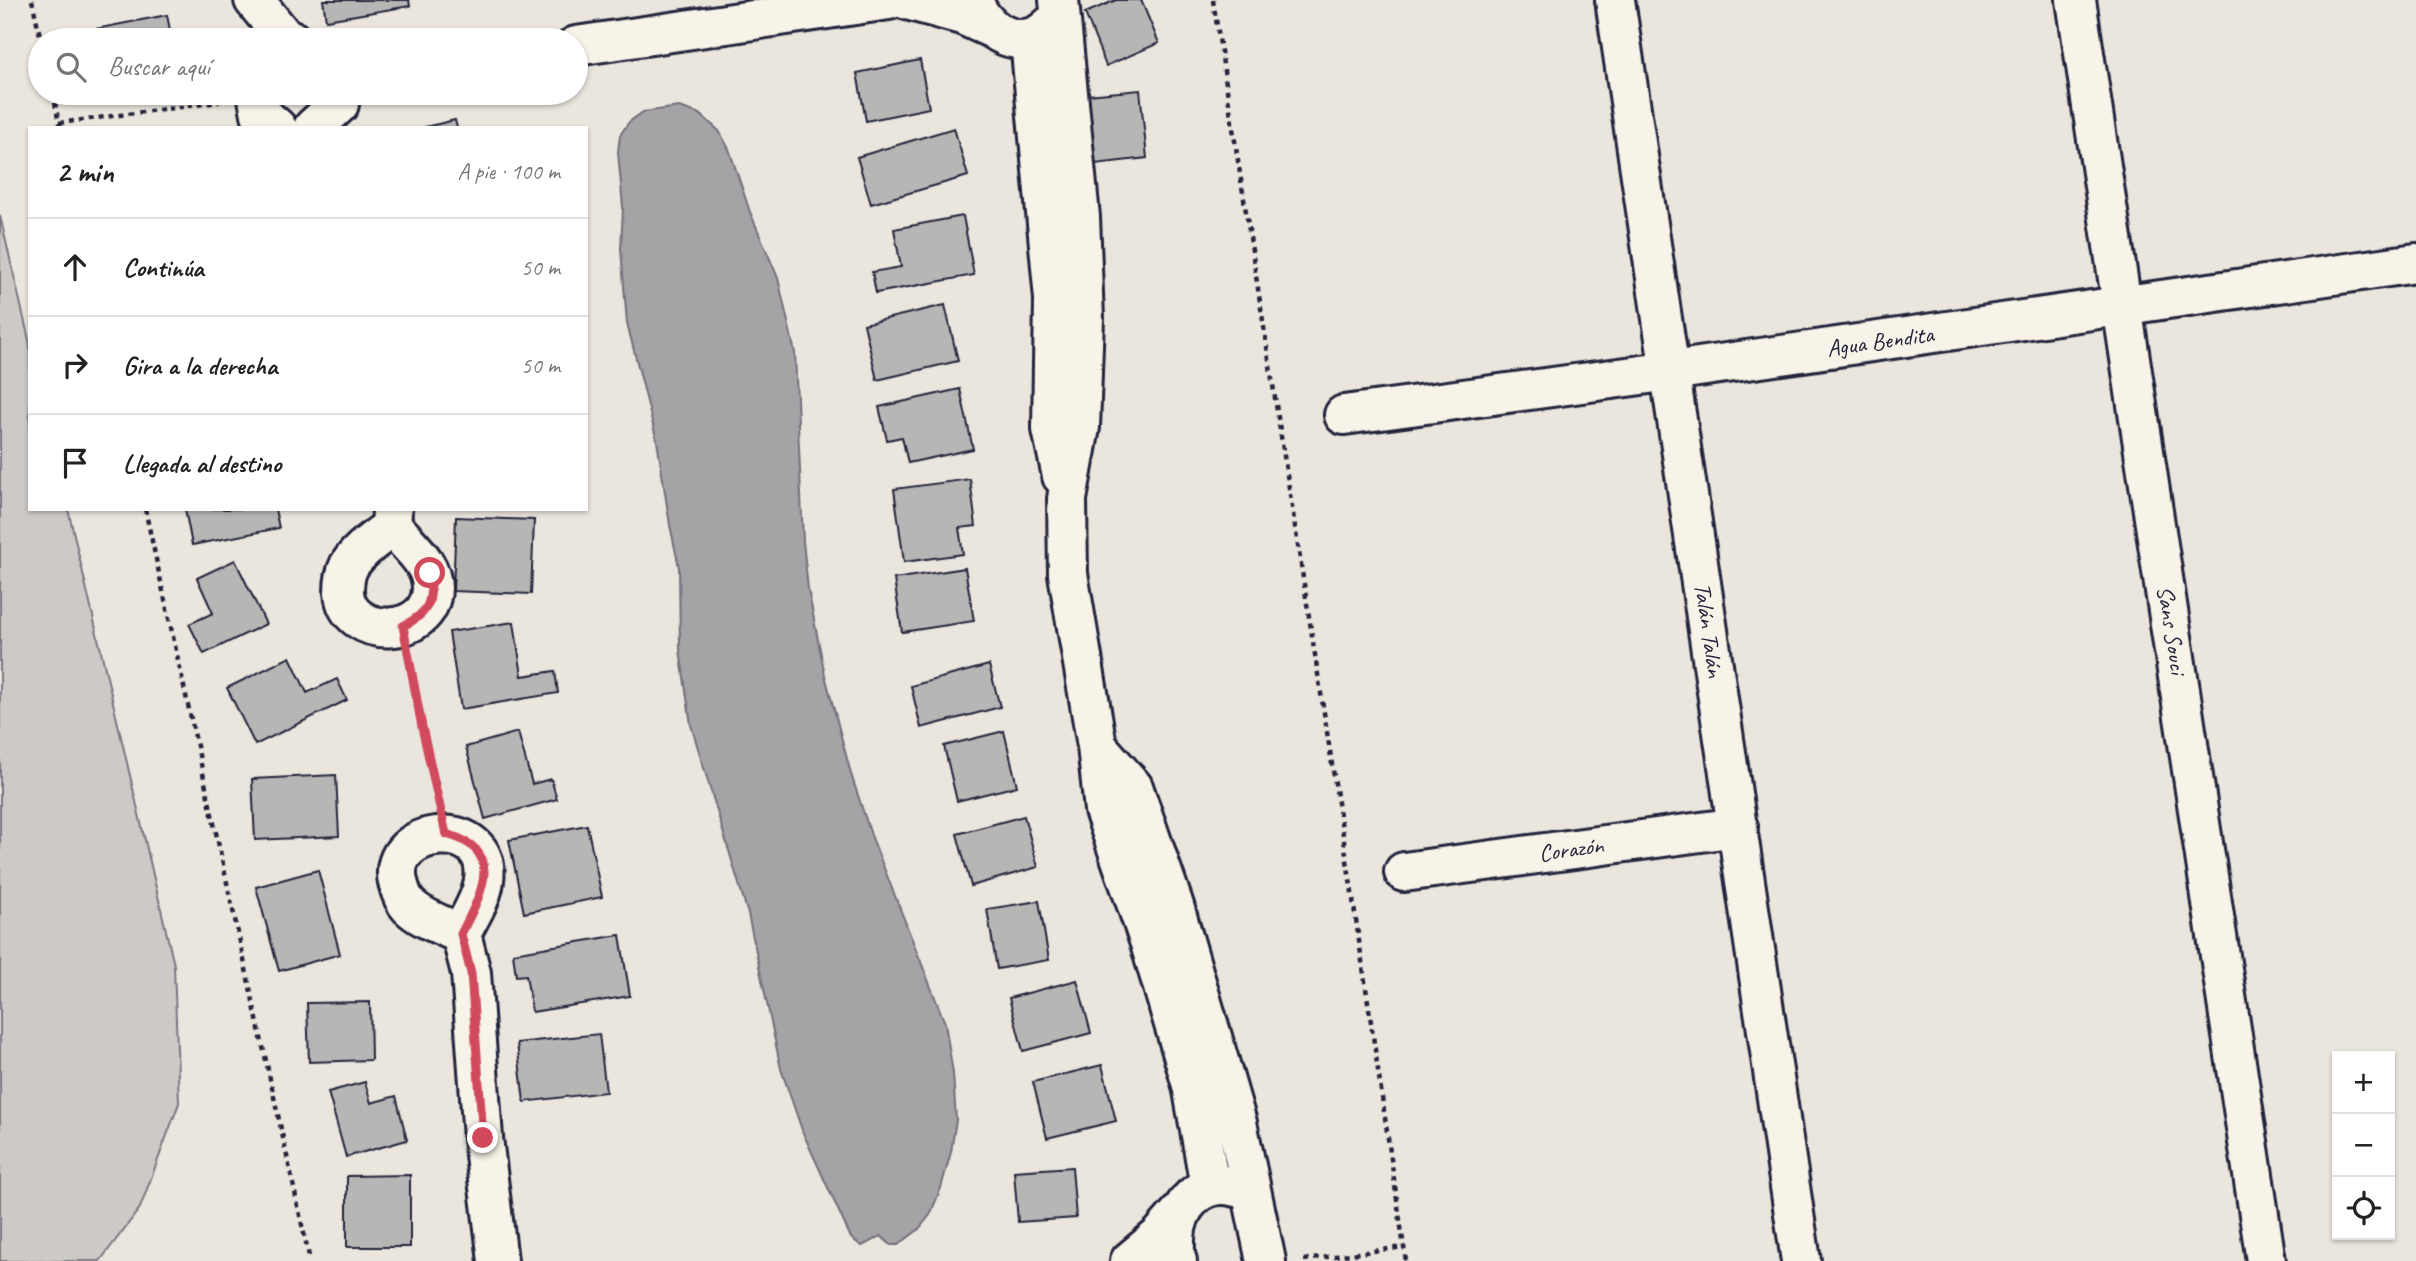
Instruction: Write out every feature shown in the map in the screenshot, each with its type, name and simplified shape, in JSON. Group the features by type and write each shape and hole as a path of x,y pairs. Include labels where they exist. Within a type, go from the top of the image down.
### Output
{"street":[{"path":"251,28 252,0"},
{"path":"252,0 276,28"},
{"path":"588,44 890,0"},
{"path":"907,0 962,15 982,14 1008,38 1030,40 1044,32 1059,8"},
{"name":"Talán Talán","path":"1615,0 1801,1261"},
{"name":"Sans Souci","path":"2076,0 2266,1261"},
{"path":"1059,8 1080,217 1084,318 1080,428 1067,499 1068,574 1097,746 1104,810 1150,943 1192,1085 1210,1186"},
{"path":"1030,40 1054,299 1052,429 1067,499"},
{"name":"Agua Bendita","path":"1344,415 1671,371 2416,263"},
{"path":"392,517 430,573 432,588 429,604 419,618 403,626 385,628 367,624 352,613 345,598 344,582 348,567 392,517"},
{"path":"1097,746 1133,787 1174,906 1237,1124 1266,1261"},
{"name":"Corazón","path":"1404,872 1738,827"},
{"path":"461,934 423,916 408,905 400,891 397,876 400,861 411,845 428,837 446,834 464,838 476,848 483,863 485,878 480,896 461,934 471,973 483,1138 498,1261"},
{"path":"1130,1261 1160,1236 1196,1193 1210,1186 1227,1185 1242,1189 1253,1199"},
{"path":"1177,1261 1175,1233 1180,1213"}],"path":[{"path":"32,0 38,28"},
{"path":"1213,0 1351,886 1406,1261"},
{"path":"56,105 60,125 264,112"},
{"path":"145,511 310,1261"},
{"path":"403,626 446,834"},
{"path":"1297,1261 1404,1247"}],"shaded area":[{"path":"679,107 700,114 719,131 729,149 750,212 778,278 795,353 803,541 808,589 825,675 851,774 871,835 945,1023 953,1073 956,1120 951,1152 930,1215 918,1230 898,1245 891,1245 881,1236 862,1246 851,1238 803,1133 781,1069 748,914 691,725 680,650 679,567 657,441 627,323 621,249 623,207 618,152 620,135 629,122 643,112"},
{"path":"0,216 28,335 28,511 68,511 174,965 179,1103 140,1208 100,1261 0,1261"}],"building":[{"path":"323,0 409,0 410,6 326,20"},
{"path":"1116,0 1141,0 1159,43 1106,66 1085,13"},
{"path":"167,15 170,28 101,28"},
{"path":"920,60 929,108 866,121 857,73"},
{"path":"1140,90 1147,158 1095,164 1088,95"},
{"path":"455,120 456,126 430,126"},
{"path":"954,128 968,176 871,204 857,157"},
{"path":"963,216 974,275 876,293 872,272 901,267 894,229"},
{"path":"945,305 958,361 877,380 864,324"},
{"path":"960,389 973,449 908,463 902,437 887,440 879,407"},
{"path":"970,479 976,526 959,528 963,554 904,562 894,489"},
{"path":"185,511 275,511 279,528 192,545"},
{"path":"456,517 534,520 531,594 453,591"},
{"path":"235,560 266,624 204,654 189,624 213,613 197,578"},
{"path":"965,568 974,621 902,632 894,579"},
{"path":"514,622 522,676 555,671 558,693 461,709 449,632"},
{"path":"290,657 307,693 337,679 347,700 255,745 227,688"},
{"path":"989,665 1000,707 921,728 911,686"},
{"path":"1004,731 1017,786 957,801 944,746"},
{"path":"518,732 532,784 551,779 557,799 485,819 466,747"},
{"path":"336,775 339,836 255,840 252,779"},
{"path":"1024,816 1038,867 971,886 957,834"},
{"path":"587,825 602,897 524,913 509,840"},
{"path":"318,870 340,954 279,971 256,887"},
{"path":"1039,901 1049,960 997,969 987,909"},
{"path":"620,935 630,996 532,1012 526,975 516,976 513,953"},
{"path":"1077,980 1091,1033 1023,1051 1009,998"},
{"path":"370,1002 371,1060 309,1062 307,1003"},
{"path":"599,1034 606,1092 524,1102 517,1043"},
{"path":"1102,1065 1116,1121 1047,1138 1033,1082"},
{"path":"365,1082 371,1103 396,1096 407,1140 346,1157 328,1092"},
{"path":"1072,1167 1076,1218 1018,1222 1014,1171"},
{"path":"410,1175 410,1247 347,1247 347,1176"}],"route":[{"path":"430,573 432,588 429,604 419,618 403,626 446,834 464,838 476,848 483,863 485,878 480,896 461,934 471,973 483,1138"}]}
